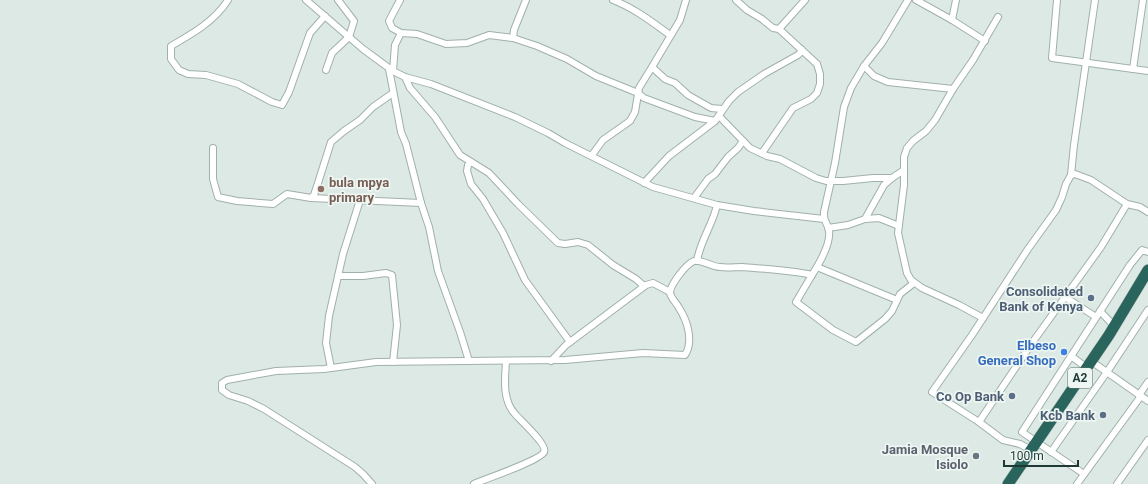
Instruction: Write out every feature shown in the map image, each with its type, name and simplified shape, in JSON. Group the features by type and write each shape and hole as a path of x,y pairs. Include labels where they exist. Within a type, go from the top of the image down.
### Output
{"highway":[{"name":"A2","path":"1008,484 1128,305 1148,270"}],"street":[{"path":"228,0 222,10 194,33 171,46 171,59 179,70 188,74 206,75 238,84 272,102 282,104 289,92 310,33 325,16"},
{"path":"306,0 349,37 391,70 405,77 431,84 515,117 592,155 644,183 659,189 717,205 824,219"},
{"path":"326,70 332,53 349,37 354,21 338,0"},
{"path":"400,0 389,21 392,28 401,33 417,34 446,44 467,43 489,35 513,38 537,46 567,59 596,76 638,93 648,100 689,115 717,118 750,148 780,159 810,176 826,181 892,178"},
{"path":"513,38 514,30 526,0"},
{"path":"613,0 626,5 670,35"},
{"path":"592,155 603,140 630,122 635,112 641,84 680,20 686,0"},
{"path":"736,0 747,10 773,28 779,29 801,49 817,64 820,78 819,88 816,93 811,99 793,108 762,153"},
{"path":"779,29 805,0"},
{"path":"908,0 882,44 864,66 851,88 844,107 824,219 829,235 817,267 796,302 833,330 856,342 892,311 900,294 914,283"},
{"path":"916,0 985,41"},
{"path":"952,20 956,0"},
{"path":"1057,0 1052,58 1148,71"},
{"path":"1084,474 1051,452 1034,446 1003,440 979,422 932,392 1056,210 1062,197 1066,184 1071,175 1095,0"},
{"path":"1133,69 1143,0"},
{"path":"983,318 914,283 908,278 898,240 898,226 904,186 904,157 907,148 913,141 926,131 942,110 953,89 985,41 998,17"},
{"path":"401,33 395,45 391,70 393,93 398,110 401,132 406,144 421,203 429,227 438,271 469,360"},
{"path":"644,183 669,156 717,118 722,109 738,92 764,74 798,55 801,52 801,49"},
{"path":"864,66 874,76 888,82 953,89"},
{"path":"652,67 665,79 675,83 685,93 706,106 714,110 722,109"},
{"path":"405,77 410,88 435,117 460,154 489,173 558,243 565,244 578,242 588,245 613,265 636,279 644,286"},
{"path":"311,198 317,187 331,142 393,93"},
{"path":"694,198 708,179 715,174 743,141"},
{"path":"213,148 213,179 218,198 273,204 287,194 311,198 421,203"},
{"path":"471,162 467,171 471,184 483,199 499,226 518,262 525,280 570,342"},
{"path":"865,219 884,186 892,178 904,170"},
{"path":"1071,175 1075,174 1091,180 1127,204 1136,205 1148,212"},
{"path":"331,368 327,352 326,335 329,316 343,254 360,200"},
{"path":"979,422 1032,343 1101,247 1127,204"},
{"path":"697,261 717,205"},
{"path":"828,228 848,225 865,219 879,218 898,226"},
{"path":"1034,446 1022,432 1139,252 1142,250 1148,252"},
{"path":"372,484 351,464 264,409 224,392 221,388 222,383 227,380 271,371 331,368 366,363 469,360 551,361 643,353 685,354 688,344 687,325 670,292 683,270 690,264 697,261 717,267 753,268 812,275"},
{"path":"817,267 897,300"},
{"path":"338,276 363,276 386,273 392,275 397,325 394,362"},
{"path":"551,361 570,342 649,283 653,283 670,292"},
{"path":"1065,297 1096,317"},
{"path":"1051,452 1148,310"},
{"path":"1100,311 1114,326"},
{"path":"1071,356 1107,372 1148,401"},
{"path":"474,484 537,458 543,454 545,450 545,447 510,408 505,386 506,361"},
{"path":"1077,484 1140,396 1148,382"},
{"path":"1118,484 1148,440"}],"place":[{"name":"bula mpya primary","path":"321,189"},
{"name":"Consolidated Bank of Kenya","path":"1091,298"},
{"name":"Elbeso General Shop","path":"1064,352"},
{"name":"Co Op Bank","path":"1012,396"},
{"name":"Kcb Bank","path":"1103,415"},
{"name":"Jamia Mosque Isiolo","path":"976,456"}]}
